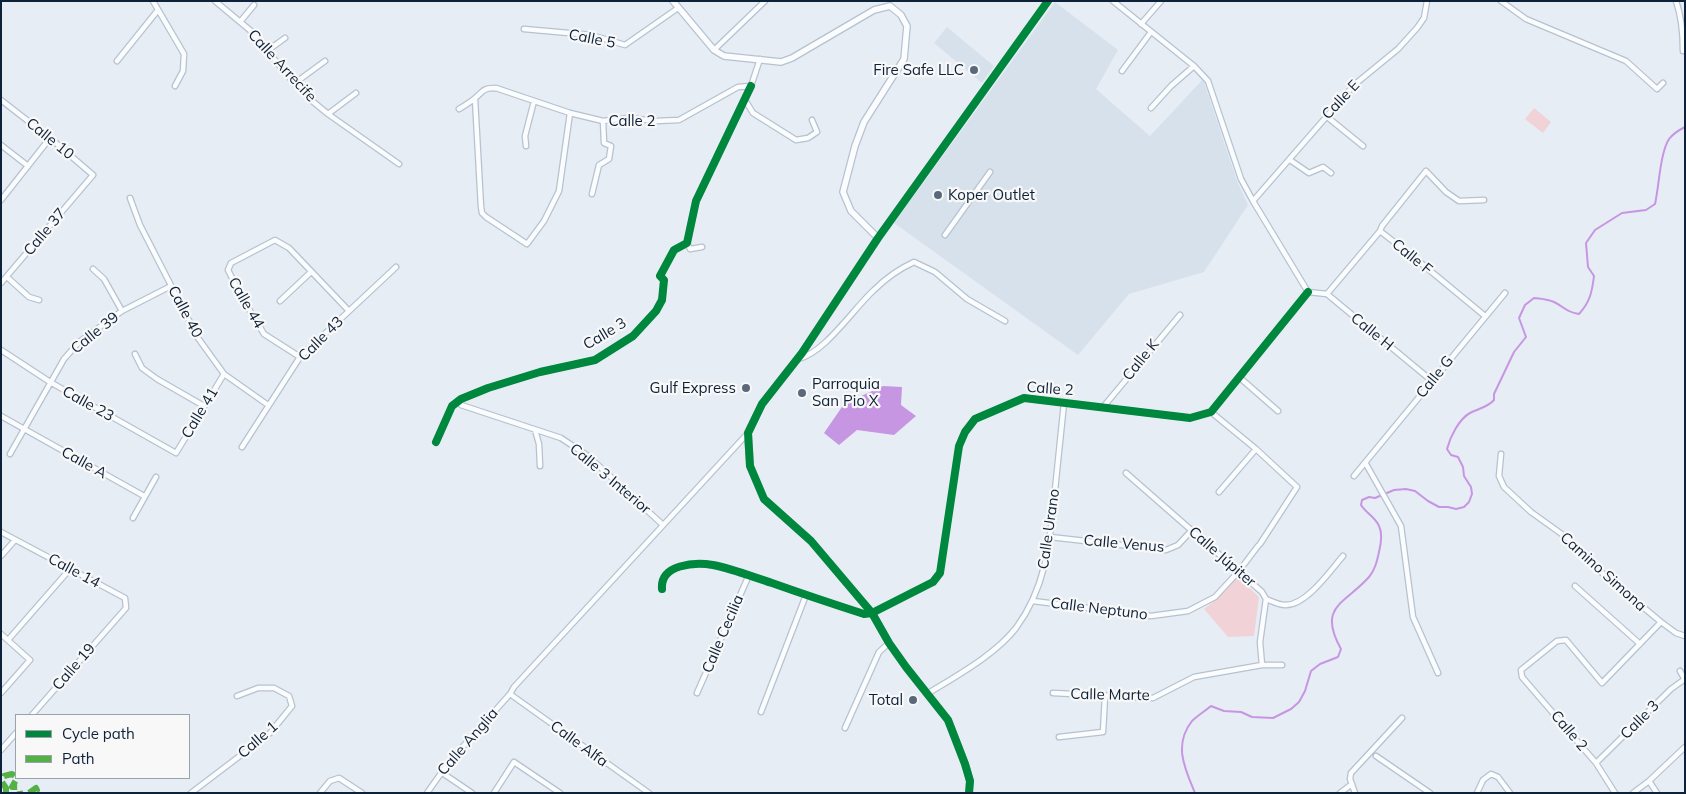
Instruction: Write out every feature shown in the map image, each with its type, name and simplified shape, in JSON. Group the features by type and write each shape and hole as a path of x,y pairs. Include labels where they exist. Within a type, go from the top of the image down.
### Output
{"street":[{"path":"153,1 184,54 184,71 175,86"},
{"name":"Calle Arrecife","path":"215,1 251,31 311,100 399,164"},
{"path":"673,1 714,50 724,56 781,62 792,58 874,10 892,4 907,26 904,59 864,122 855,146 843,192 851,211 878,238"},
{"path":"714,50 765,1"},
{"path":"1113,1 1194,66 1208,81 1241,179 1308,292"},
{"path":"1141,24 1161,1"},
{"name":"Calle E","path":"1253,201 1354,85 1398,48 1417,28 1424,18 1427,1"},
{"path":"1500,1 1526,20 1626,62 1657,89 1662,83"},
{"path":"1676,1 1683,31 1683,51"},
{"path":"510,694 514,687 748,433 762,404 796,359 878,238 1045,3"},
{"path":"240,22 254,5"},
{"name":"Calle 5","path":"524,29 591,35 625,45 678,8"},
{"path":"117,61 158,10"},
{"path":"1122,71 1151,32"},
{"path":"267,51 285,38"},
{"path":"702,247 690,249 687,243 696,201 745,100 760,59"},
{"path":"295,83 325,61"},
{"path":"1151,108 1171,86 1194,66"},
{"name":"Calle 2","path":"458,109 475,99 482,90 496,88 570,113 603,121 628,118 656,122 679,120 738,88 751,86"},
{"path":"328,114 356,93"},
{"path":"475,99 482,213 527,244 544,221 559,190 570,113"},
{"name":"Calle 10","path":"1,100 50,138 93,175 89,180"},
{"path":"745,100 753,113 796,140 808,138 817,132 812,120"},
{"path":"526,146 525,136 534,101"},
{"path":"1326,116 1363,146"},
{"path":"592,194 599,165 609,159 611,146 604,142 603,121"},
{"path":"1,200 50,138"},
{"path":"1,145 28,166"},
{"path":"1290,160 1309,173 1323,167 1331,173"},
{"path":"1380,232 1382,226 1426,171 1446,192 1459,200 1484,200"},
{"path":"946,235 990,172"},
{"name":"Calle 37","path":"1,283 89,180"},
{"name":"Calle 40","path":"130,198 140,225 198,338 224,374 268,405"},
{"name":"Calle F","path":"1327,294 1380,232 1416,258 1485,316"},
{"name":"Calle 44","path":"300,357 264,334 228,270 230,263 275,240 289,248 349,311"},
{"name":"Calle 3","path":"461,399 488,388 540,372 595,360 633,336 656,311 662,300 664,280 660,276 666,262 674,250 687,243"},
{"path":"796,359 808,357 832,335 873,290 895,271 914,262 935,272 968,299 1005,321"},
{"name":"Calle 43","path":"242,447 300,357 396,267"},
{"path":"94,270 104,279 122,311"},
{"path":"280,301 311,272"},
{"path":"7,277 29,297 39,300"},
{"name":"Calle 39","path":"10,454 64,359 79,342 122,311 171,286"},
{"path":"1308,292 1327,294"},
{"path":"1219,492 1256,449 1211,412 1308,292"},
{"name":"Calle G","path":"1354,476 1366,464 1505,293"},
{"name":"Calle H","path":"1327,294 1432,381"},
{"name":"Calle K","path":"1104,406 1180,315"},
{"name":"Calle 23","path":"1,350 50,382 176,453"},
{"path":"135,354 142,368 157,380 204,406"},
{"name":"Calle 41","path":"176,453 224,374"},
{"path":"1239,378 1278,411"},
{"name":"Calle 2","path":"872,613 933,582 940,573 959,446 965,432 975,420 1024,398 1104,406 1190,418 1211,412"},
{"path":"436,442 452,406 461,399"},
{"name":"Calle 3 Interior","path":"461,399 461,405 561,438 588,456 663,525"},
{"name":"Calle Urano","path":"927,694 997,647 1015,628 1033,601 1044,570 1050,537 1064,403"},
{"name":"Calle A","path":"1,416 144,496"},
{"path":"535,430 539,444 540,466"},
{"path":"748,433 750,466 764,499 811,541 872,613 888,643 948,720 970,780 969,793"},
{"name":"Calle Neptuno","path":"1033,601 1151,616 1188,611 1215,597 1239,571 1259,545 1297,487 1256,449"},
{"name":"Camino Simona","path":"1501,454 1499,476 1504,487 1531,512 1570,540 1601,572 1661,622 1676,634 1685,636"},
{"path":"1366,464 1400,526 1413,617 1438,673"},
{"name":"Calle Júpiter","path":"1126,473 1262,592 1266,599 1260,642 1262,665"},
{"path":"133,518 156,477"},
{"name":"Calle Venus","path":"1050,537 1166,550 1178,545 1192,530"},
{"name":"Calle 14","path":"1,532 125,598 126,608 116,620"},
{"path":"1,556 15,540"},
{"path":"1266,599 1285,605 1302,600 1314,590 1342,556"},
{"path":"662,589 662,582 666,575 684,564 713,565 749,575 864,614 872,613"},
{"path":"8,640 70,569"},
{"name":"Calle Cecilia","path":"697,693 749,575"},
{"path":"1576,586 1640,644 1661,622"},
{"path":"761,712 806,595"},
{"name":"Calle 19","path":"33,714 116,620"},
{"path":"1,634 30,660 1,693"},
{"name":"Calle 2","path":"1615,793 1596,763 1522,677 1521,670 1557,641 1566,640 1602,682 1640,644"},
{"path":"845,728 879,652 888,643"},
{"name":"Calle Marte","path":"1053,693 1153,698 1194,677 1262,665 1282,665"},
{"path":"1680,671 1685,680"},
{"name":"Calle 3","path":"1596,763 1671,689 1685,680"},
{"name":"Calle 1","path":"191,793 270,733 292,706 289,696 274,688 258,688 237,696"},
{"name":"Calle Anglia","path":"427,793 441,772 510,694"},
{"name":"Calle Alfa","path":"510,694 649,793"},
{"path":"1059,737 1103,732 1105,696"},
{"path":"1355,793 1350,779 1351,773 1402,718"},
{"path":"1,750 15,734"},
{"path":"1633,793 1649,782 1685,747"},
{"path":"1376,756 1430,793"},
{"path":"494,793 514,762 560,793"},
{"path":"441,772 472,793"},
{"path":"1477,793 1484,780 1491,774 1498,777 1510,793"},
{"path":"320,793 330,781 339,778 362,793"},
{"path":"1649,782 1657,793"},
{"path":"1340,793 1352,784"}],"shaded area":[{"path":"1055,2 1118,50 1096,89 1150,136 1203,79 1237,181 1248,205 1204,272 1129,294 1078,355 894,223"},
{"name":"Fire Safe LLC","path":"947,27 994,66 982,83 934,43"},
{"path":"1534,108 1551,122 1543,133 1525,119"},
{"path":"883,386 902,387 901,405 916,416 894,435 857,430 839,445 824,433 844,404"},
{"path":"1235,578 1239,578 1259,597 1254,636 1228,637 1204,609"}],"waterway":[{"path":"1195,793 1185,766 1182,748 1186,730 1192,721 1211,706 1224,711 1241,712 1252,717 1273,718 1291,709 1299,702 1305,691 1311,671 1320,664 1338,657 1341,649 1334,635 1333,614 1343,600 1371,574 1377,562 1381,542 1379,526 1361,505 1362,500 1369,497 1375,498 1394,490 1406,489 1415,491 1439,507 1456,509 1464,507 1469,502 1472,494 1471,487 1464,476 1463,467 1458,457 1451,455 1447,449 1450,439 1462,419 1494,400 1494,394 1514,352 1526,337 1519,318 1525,305 1534,298 1544,299 1579,314 1590,296 1594,276 1588,267 1586,243 1595,230 1622,213 1646,210 1655,204 1666,145 1672,135 1685,127"}],"marked path":[{"path":"6,793 6,788 2,782 4,776 12,774 15,776"},
{"path":"16,779 12,787 19,787 20,793"},
{"path":"29,793 36,788 35,793"}],"cycle path":[{"path":"969,793 970,781 948,720 906,667 889,643 872,613 811,541 764,499 750,466 748,433 762,404 802,353 878,238 1048,1"},
{"path":"436,442 452,406 461,399 488,388 540,372 595,360 633,336 656,311 662,300 664,280 660,276 674,250 687,243 696,201 751,86"},
{"path":"662,589 663,581 667,574 680,566 706,564 735,571 864,614 872,613 933,582 940,573 959,446 965,432 975,419 1024,398 1190,418 1211,412 1308,292"}],"place":[{"name":"Fire Safe LLC","path":"974,70"},
{"name":"Koper Outlet","path":"938,195"},
{"name":"Gulf Express","path":"746,388"},
{"name":"Parroquia San Pio X","path":"802,393"},
{"name":"Total","path":"913,700"}]}
